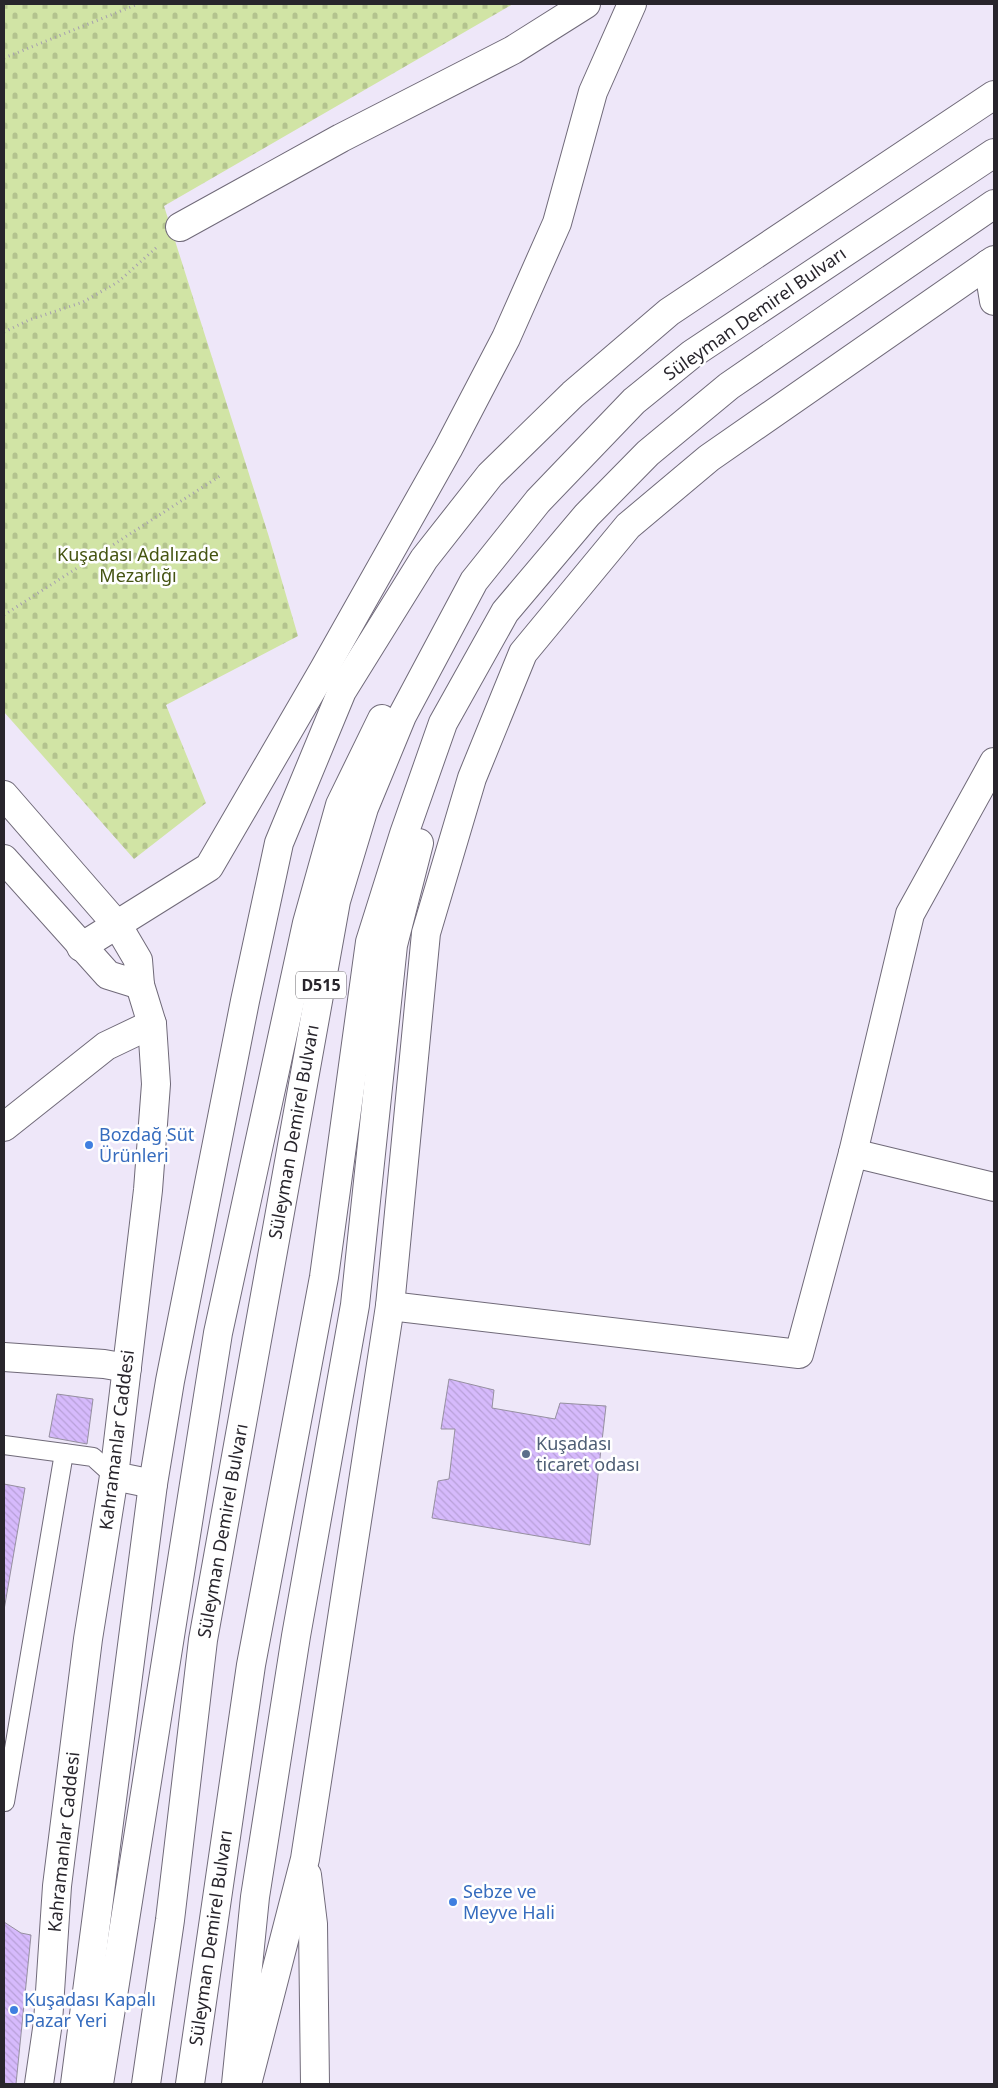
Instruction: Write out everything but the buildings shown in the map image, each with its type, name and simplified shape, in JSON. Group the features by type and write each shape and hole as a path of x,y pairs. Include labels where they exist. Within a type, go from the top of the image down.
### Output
{"main road":[{"path":"180,227 341,138 513,50 586,4"},
{"path":"82,947 209,867 324,669 438,466 506,338 557,223 593,92 632,4"},
{"path":"75,2084 153,1484 170,1381 243,1011 279,843 342,690 424,559 448,528 490,475 573,394 669,312 994,95"},
{"name":"Süleyman Demirel Bulvarı","path":"146,2084 170,1920 203,1640 336,900 364,808 402,716 474,581 538,500 642,395 692,354 994,153"},
{"name":"Süleyman Demirel Bulvarı","path":"190,2084 251,1665 324,1277 370,942 404,834 443,723 505,612 587,515 648,453 729,386 994,204"},
{"path":"991,262 994,301"},
{"path":"247,2084 305,1858 390,1306 426,933 472,778 524,653 628,526 709,458 991,262"},
{"path":"99,2084 218,1332 307,923 340,805 392,699 474,581"},
{"path":"236,2084 255,1897 296,1636 355,1305 393,945 418,850 443,723"},
{"path":"390,1306 799,1354 854,1153 910,914 994,762"},
{"path":"4,795 117,925"},
{"path":"4,859 108,975 140,985"},
{"name":"Kahramanlar Caddesi","path":"39,2084 48,2022 57,1886 85,1659 114,1476 148,1190 156,1084 152,1024 140,985 138,960 117,925"},
{"path":"4,1127 106,1046 152,1024"},
{"path":"854,1153 994,1186"},
{"path":"4,1357 104,1364 127,1368"},
{"path":"114,1476 153,1484"},
{"path":"305,1858 313,1924 315,2084"}],"lane":[{"path":"4,1445 93,1457 114,1476"},
{"path":"6,1802 64,1453"}],"path":[{"path":"4,58 138,4"},
{"path":"4,332 29,320 82,302 118,282 180,227"},
{"path":"4,615 220,476"}],"green space":[{"name":"Kuşadası Adalızade Mezarlığı","path":"4,4 513,4 164,206 269,537 298,636 166,705 206,803 134,859 4,712"}],"place":[{"name":"Bozdağ Süt Ürünleri","path":"89,1145"},
{"name":"Kuşadası ticaret odası","path":"526,1454"},
{"name":"Sebze ve Meyve Hali","path":"453,1902"},
{"name":"Kuşadası Kapalı Pazar Yeri","path":"14,2010"}]}
